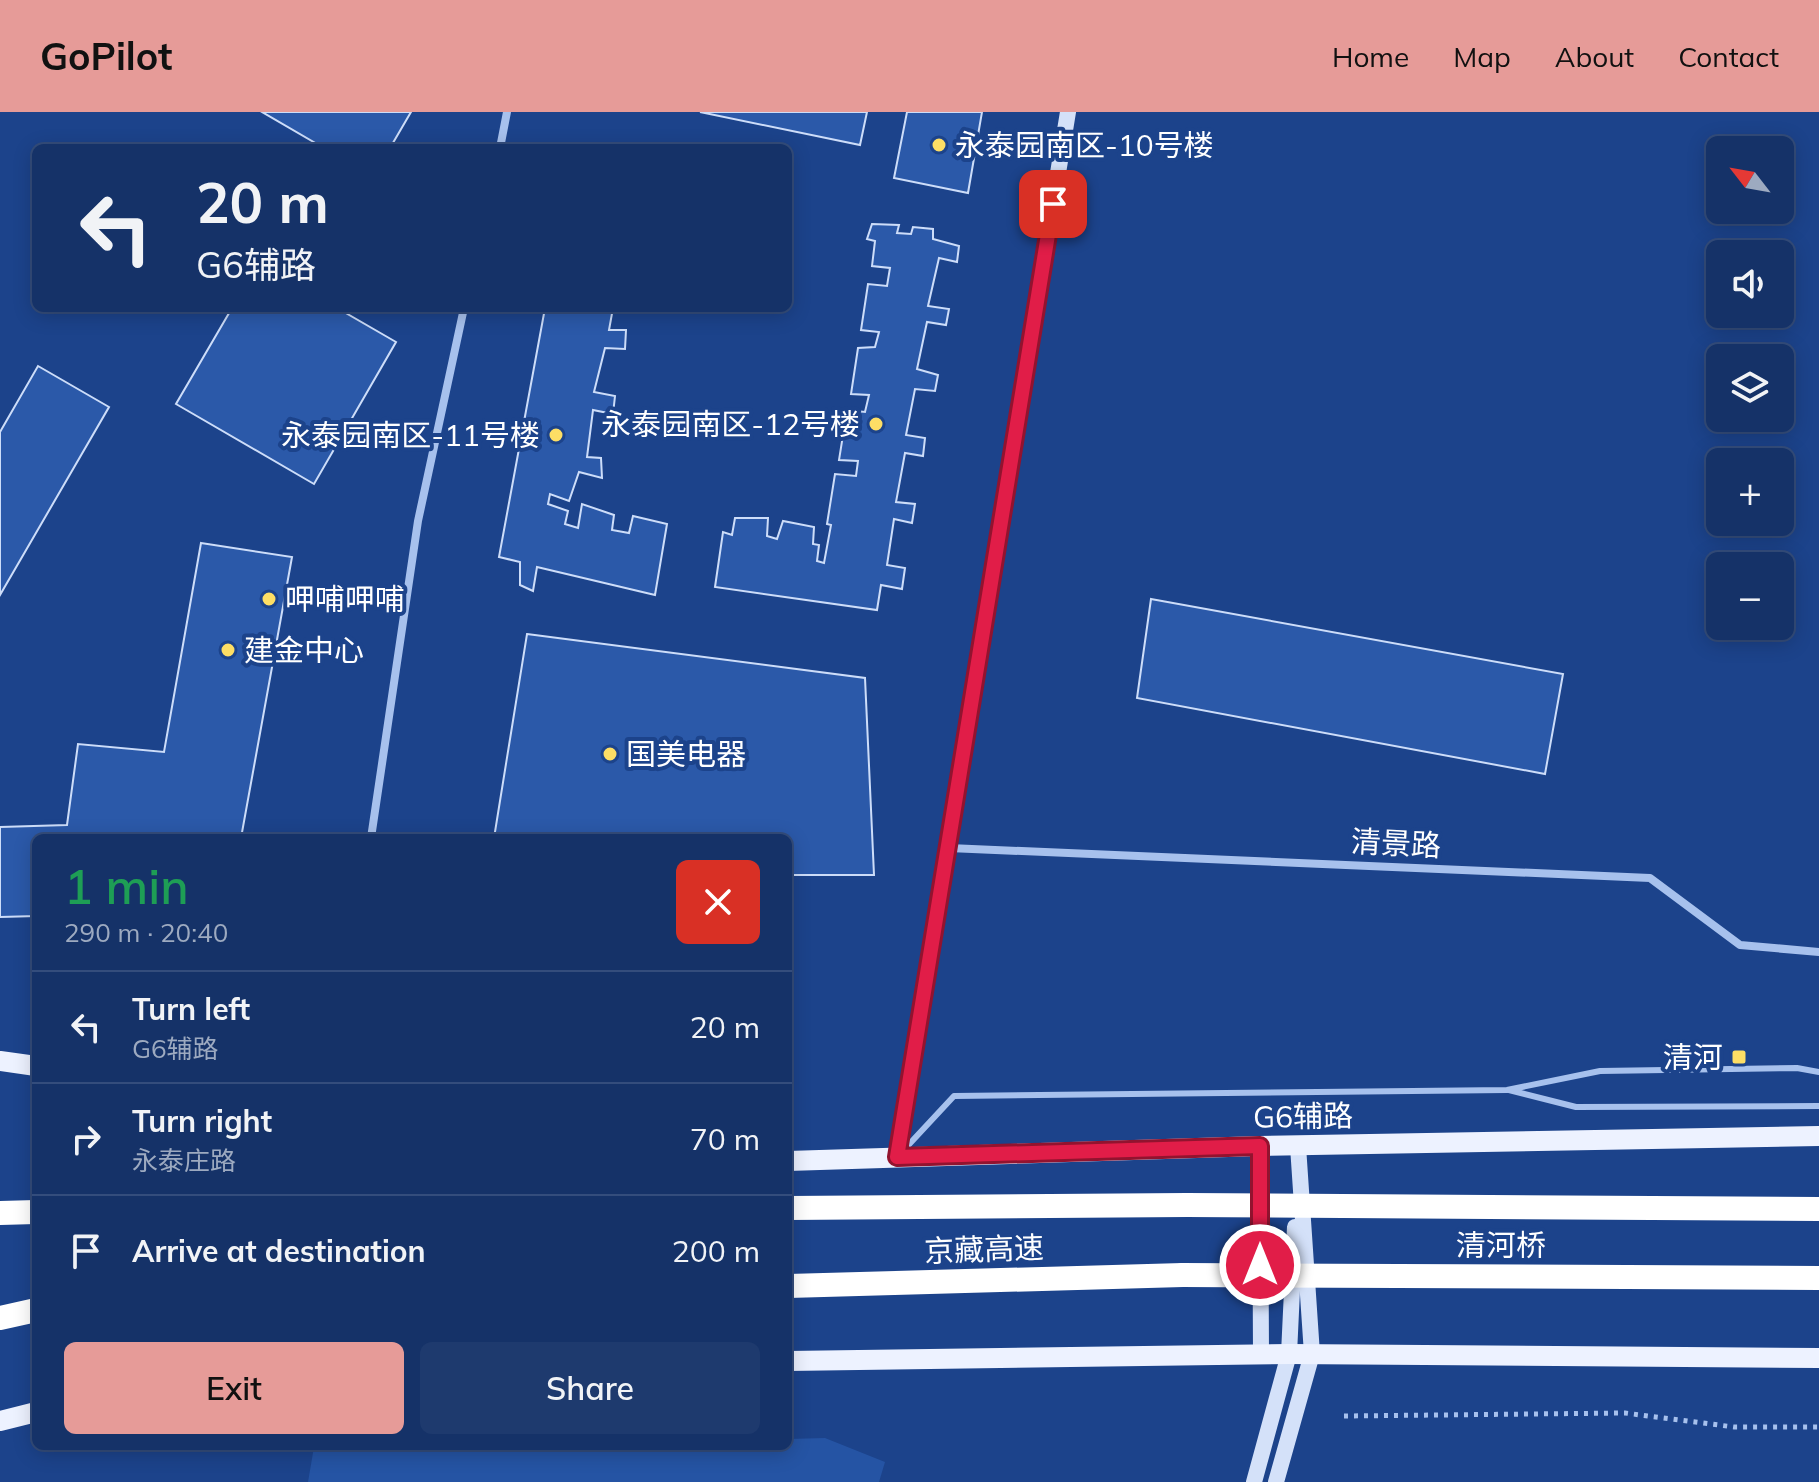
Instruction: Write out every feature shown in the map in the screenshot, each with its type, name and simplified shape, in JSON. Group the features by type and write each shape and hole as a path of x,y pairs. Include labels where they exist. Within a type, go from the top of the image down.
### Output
{"highway":[{"name":"京藏高速","path":"792,1208 1187,1205"},
{"name":"清河桥","path":"1187,1205 1819,1209"},
{"path":"0,1213 32,1212"},
{"name":"京藏高速","path":"792,1286 1183,1275"},
{"name":"清河桥","path":"1183,1275 1819,1278"},
{"path":"0,1307 32,1309"},
{"path":"0,1318 32,1310"}],"main road":[{"path":"0,1061 32,1065"},
{"name":"G6辅路","path":"792,1161 1260,1146 1819,1136"},
{"path":"792,1361 1261,1354 1819,1358"},
{"path":"0,1421 32,1413"}],"street":[{"path":"501,144 507,112"},
{"path":"897,1157 1068,112"},
{"path":"372,834 418,521 463,312"},
{"name":"清景路","path":"949,848 1650,878 1740,945 1819,952"},
{"path":"1260,1146 1261,1354"},
{"path":"1254,1482 1289,1354 1298,1146"},
{"path":"1276,1482 1312,1354 1298,1146"}],"lane":[{"path":"897,1157 954,1096 1507,1090 1600,1071 1797,1068 1819,1072"},
{"path":"1507,1090 1576,1107 1819,1106"}],"path":[{"path":"1344,1416 1625,1413 1734,1427 1819,1427"}],"shaded area":[{"path":"825,1438 885,1462 879,1482 308,1482 313,1450 792,1450 792,1439"}],"building":[{"path":"262,112 411,112 392,144 317,144"},
{"path":"700,112 867,112 860,145"},
{"name":"永泰园南区-10号楼","path":"907,112 982,112 968,193 894,178"},
{"name":"永泰园南区-12号楼","path":"872,224 899,225 897,233 911,234 913,227 933,229 933,239 959,246 957,262 939,258 928,306 949,309 946,325 927,322 917,369 938,375 935,391 915,389 906,435 925,438 923,456 905,453 896,502 915,504 912,523 894,519 887,565 905,568 902,589 881,585 877,610 715,587 723,532 732,535 735,518 768,518 767,536 777,539 783,521 814,527 813,544 819,545 817,561 824,563 835,474 856,476 858,461 839,460 847,410 865,412 869,395 851,394 858,348 875,347 879,332 861,330 868,284 887,286 890,268 872,266 875,241 867,239"},
{"path":"230,312 344,312 396,342 314,484 176,404"},
{"name":"永泰园南区-11号楼","path":"544,312 612,312 609,330 626,330 625,349 605,348 594,392 615,396 613,414 593,410 587,457 601,458 602,478 579,472 569,501 550,494 548,504 568,511 565,524 578,528 582,504 614,515 612,530 629,533 633,516 667,524 655,595 537,567 533,591 520,585 520,562 499,557"},
{"path":"38,366 109,407 0,595 0,432"},
{"name":"建金中心","path":"201,543 292,557 242,834 32,834 32,916 0,917 0,827 67,825 78,744 164,752"},
{"path":"1151,599 1563,674 1545,774 1137,698"},
{"path":"527,634 865,678 874,875 792,875 792,834 495,834"}],"place":[{"name":"永泰园南区-10号楼","path":"939,145"},
{"name":"永泰园南区-12号楼","path":"876,424"},
{"name":"永泰园南区-11号楼","path":"556,435"},
{"name":"呷哺呷哺","path":"269,599"},
{"name":"建金中心","path":"228,650"},
{"name":"国美电器","path":"610,754"},
{"name":"清河","path":"1739,1057"}],"route":[{"path":"1053,204 897,1157 1260,1146 1260,1265"}]}
